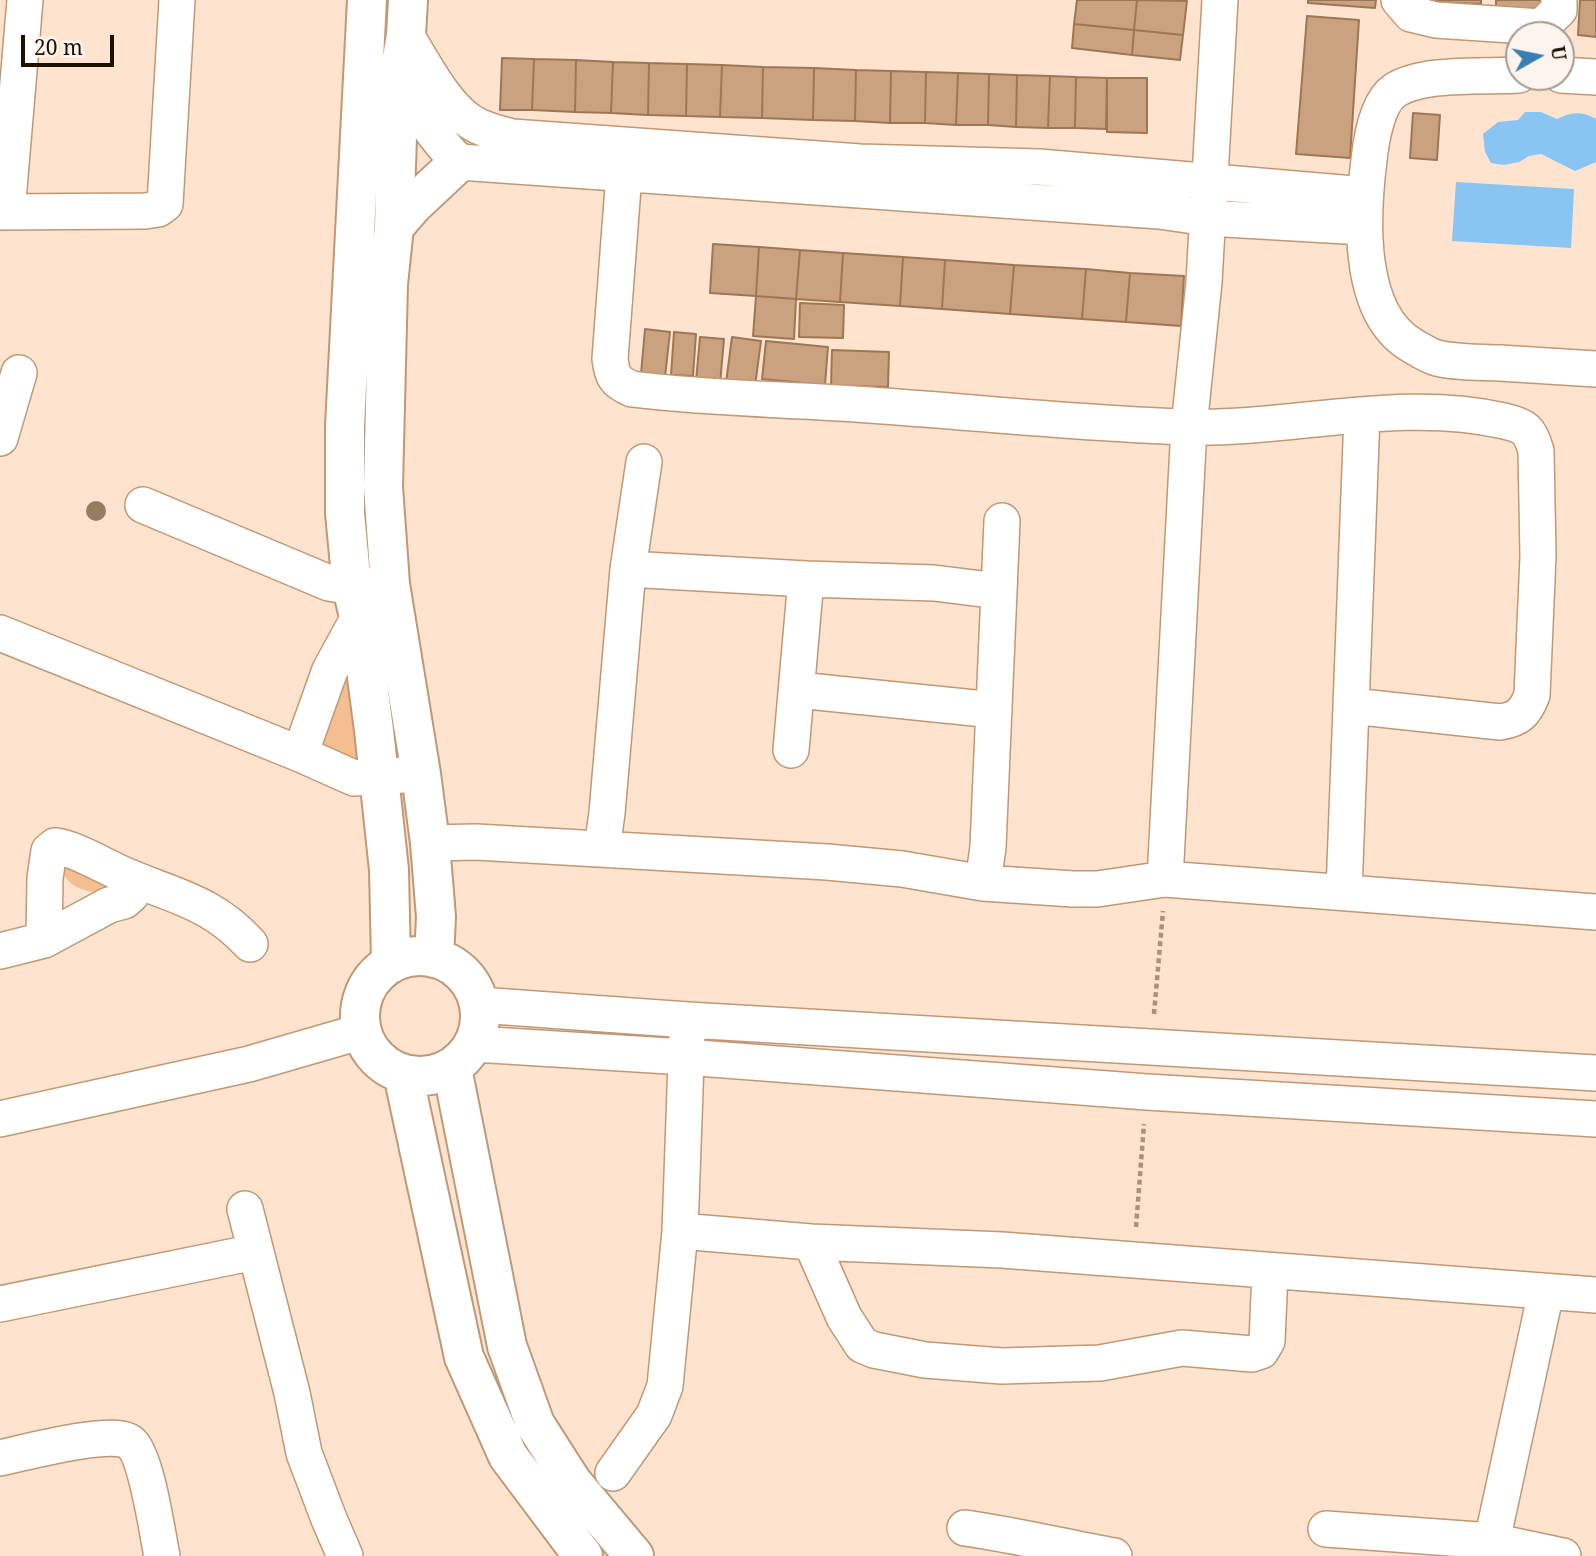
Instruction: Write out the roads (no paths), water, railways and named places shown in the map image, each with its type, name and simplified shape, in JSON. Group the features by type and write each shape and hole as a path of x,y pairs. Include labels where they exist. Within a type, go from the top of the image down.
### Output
{"street":[{"path":"25,0 3,212 145,211 159,209 165,204 177,0"},
{"path":"367,0 382,74 394,227"},
{"path":"1166,879 1189,427 1209,218 1220,0"},
{"path":"1399,0 1411,14 1436,20 1541,27 1559,10 1559,0"},
{"path":"391,962 389,870 377,778 374,730 345,513 345,472 371,283 382,74 407,17"},
{"path":"407,17 451,104 471,122 512,136 860,162 1039,167 1211,183 1364,211"},
{"path":"382,74 459,162 1159,211 1209,218 1364,211"},
{"path":"1505,75 1434,78 1405,85 1391,93 1377,119 1371,141 1364,211 1373,288 1392,331 1410,345 1435,358 1596,369"},
{"path":"1575,76 1596,77"},
{"path":"434,958 436,918 430,842 390,583 371,283 394,227 413,205 459,162"},
{"path":"624,174 610,359 612,374 618,383 632,389 1189,427 1266,425 1362,415 1468,414 1521,425 1531,436 1536,451 1538,556 1532,695 1526,710 1516,719 1500,722 1352,706"},
{"path":"1468,414 1469,362"},
{"path":"0,438 19,373"},
{"path":"1344,892 1362,415"},
{"path":"601,849 607,813 628,569 644,462"},
{"path":"143,505 329,583 356,602"},
{"path":"982,883 988,847 1002,522"},
{"path":"628,569 934,583 998,591"},
{"path":"791,750 806,579"},
{"path":"300,754 356,602 390,583"},
{"path":"0,634 354,778 421,774"},
{"path":"798,690 994,710"},
{"path":"430,842 827,862 902,869 982,883 1097,889 1166,879 1596,912"},
{"path":"44,940 45,878 50,851 60,846 137,881 198,902 220,916 250,944"},
{"path":"0,951 44,940 109,905 124,901 131,895 137,881"},
{"path":"419,957 434,958 450,964 463,975 473,989 479,1005 480,1024 463,1056 436,1074 420,1077 403,1074 388,1067 375,1057 363,1031 360,1012 363,997 370,984 391,962 419,957"},
{"path":"479,1005 688,1020 1596,1073"},
{"path":"613,1473 654,1415 665,1386 680,1231 688,1020"},
{"path":"0,1119 249,1064 363,1031"},
{"path":"1147,1092 1151,1048"},
{"path":"463,1056 685,1057 1147,1092 1596,1119"},
{"path":"463,1056 507,1346 536,1423 572,1482 634,1556"},
{"path":"403,1074 464,1357 508,1457 583,1556"},
{"path":"245,1209 283,1357 304,1453 328,1519 345,1556"},
{"path":"680,1231 811,1241 1002,1250 1596,1295"},
{"path":"811,1241 844,1317 862,1345 925,1360 967,1365 1100,1363 1182,1348 1252,1354 1261,1351 1267,1341 1270,1271"},
{"path":"0,1304 255,1252"},
{"path":"1488,1548 1546,1292"},
{"path":"0,1458 94,1439 119,1436 130,1441 138,1452 145,1475 162,1556"},
{"path":"965,1528 1009,1534 1029,1541 1114,1556"},
{"path":"1326,1529 1563,1556"}],"water":[{"path":"1525,112 1541,112 1557,119 1576,113 1596,119 1596,162 1575,171 1541,154 1504,165 1491,163 1485,152 1483,134 1498,122 1518,120"},
{"path":"1456,182 1574,189 1571,248 1452,241"}]}
